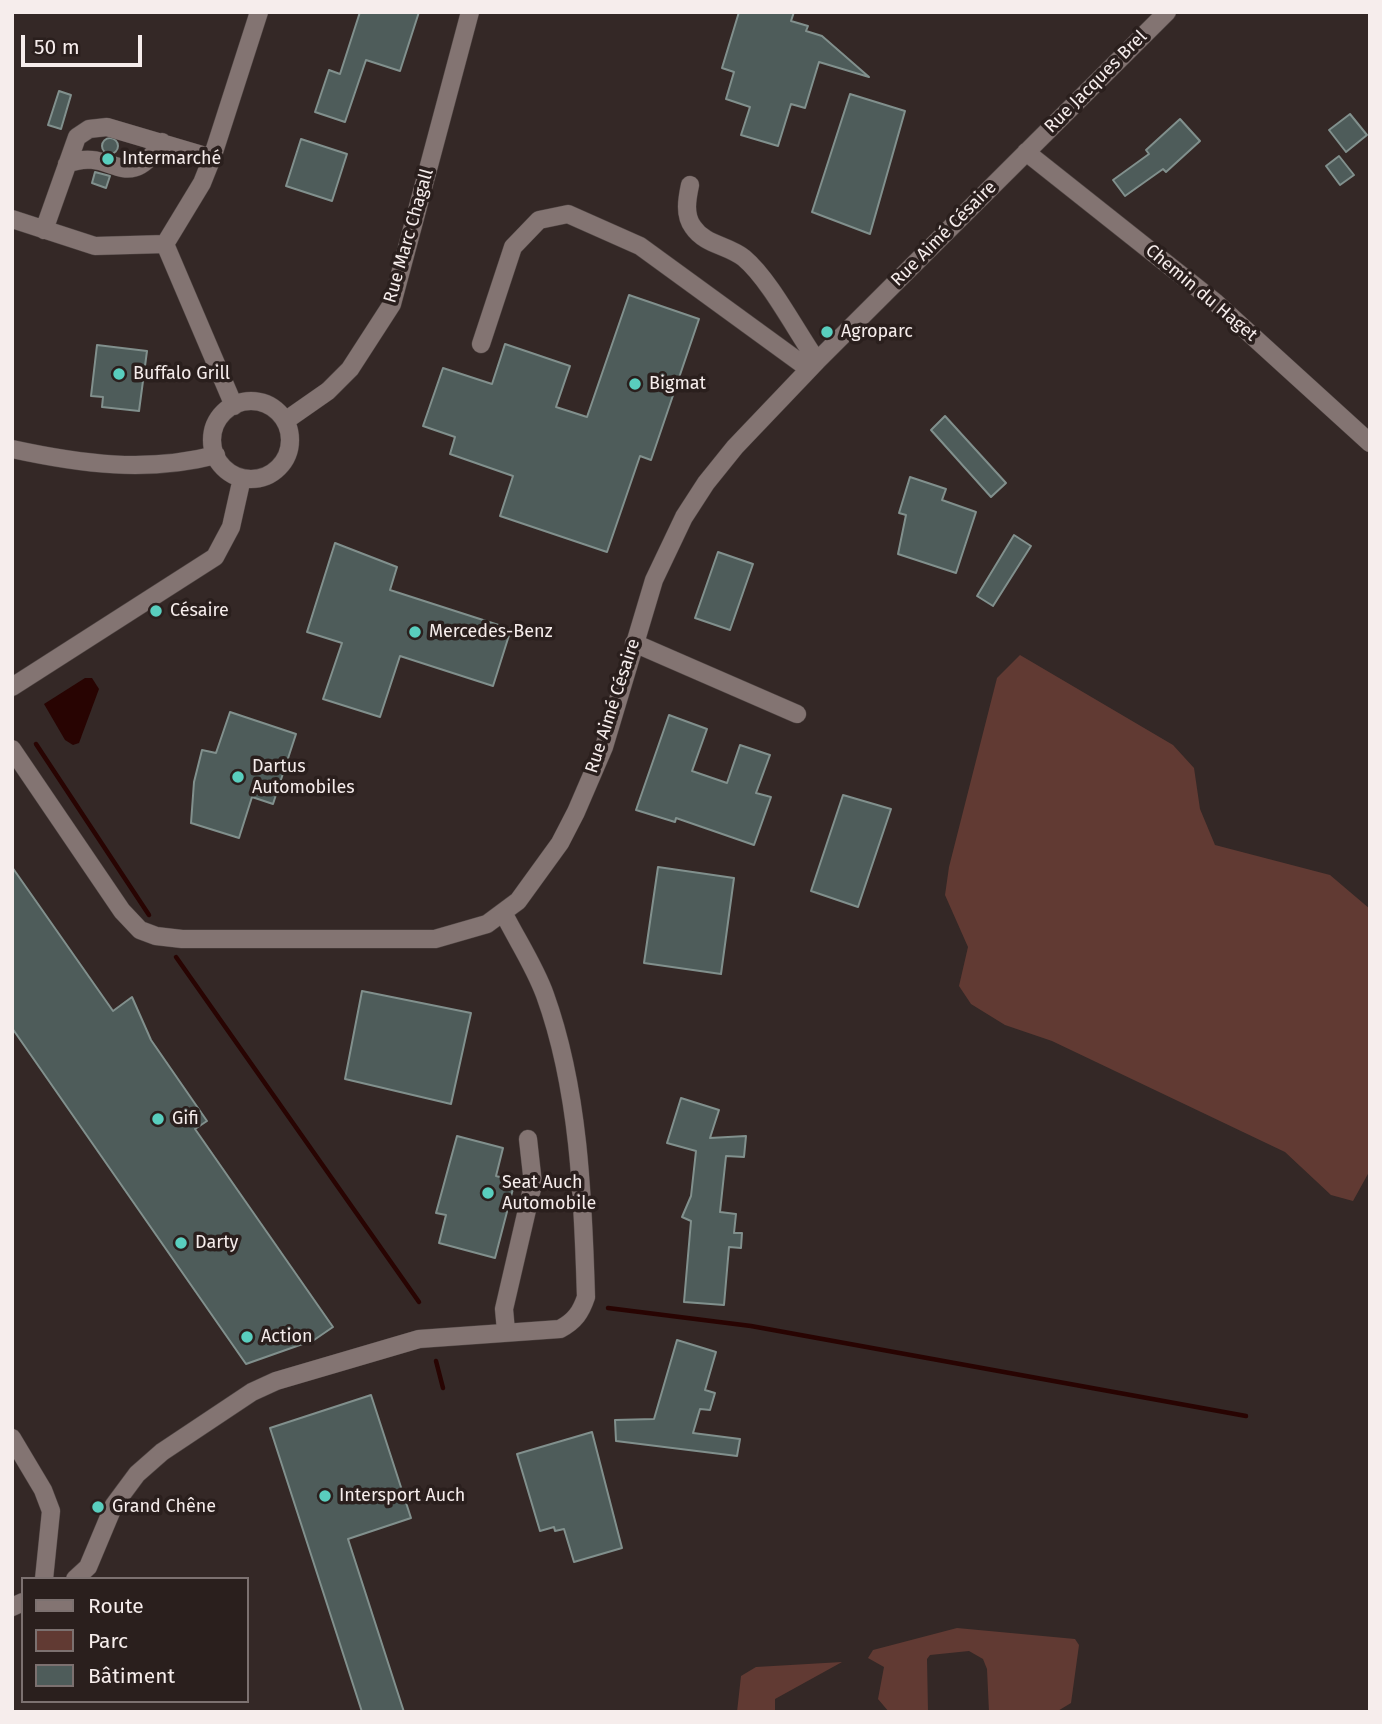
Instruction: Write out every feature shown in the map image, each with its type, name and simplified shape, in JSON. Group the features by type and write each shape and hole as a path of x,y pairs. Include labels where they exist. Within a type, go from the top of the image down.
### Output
{"street":[{"path":"165,244 202,183 259,12"},
{"name":"Rue Marc Chagall","path":"285,421 328,391 349,369 392,304 470,12"},
{"name":"Rue Jacques Brel","path":"1026,152 1167,12"},
{"path":"44,230 77,138 97,126 212,158"},
{"path":"67,164 89,159 135,169 147,164 162,142"},
{"name":"Rue Aimé Césaire","path":"12,749 122,911 140,930 156,936 417,940 471,931 503,914 530,887 576,812 604,747 654,580 684,517 735,447 1026,152"},
{"name":"Chemin du Haget","path":"1026,152 1214,302 1370,443"},
{"path":"690,185 686,204 691,226 704,238 742,256 761,275 813,365"},
{"path":"481,344 513,247 539,220 568,214 640,246 813,365"},
{"path":"12,219 95,246 165,244"},
{"path":"165,244 234,405"},
{"path":"259,402 274,409 285,421 289,447 282,464 260,478 242,478 226,470 216,455 213,446 215,427 234,405 259,402"},
{"path":"12,449 95,464 140,467 216,455"},
{"path":"12,687 215,557 231,527 242,478"},
{"path":"634,643 797,714"},
{"path":"77,1577 88,1567 114,1505 137,1474 162,1452 252,1392 276,1381 419,1339 560,1329 575,1320 586,1297 578,1165 558,1037 544,992 503,914"},
{"path":"506,1331 504,1309 533,1184 528,1139"},
{"path":"12,1438 43,1490 51,1511 44,1577"}],"green space":[{"path":"1020,655 1173,745 1194,768 1200,809 1215,845 1330,875 1370,909 1370,1160 1369,1172 1353,1201 1331,1195 1285,1152 1052,1041 1005,1025 971,1004 959,986 968,947 945,895 949,867 997,678"},
{"path":"957,1628 1075,1639 1079,1645 1071,1703 1056,1712 989,1712 987,1669 983,1659 969,1651 930,1655 927,1659 928,1712 889,1712 878,1699 884,1667 868,1658 873,1650"},
{"path":"842,1662 775,1699 775,1712 737,1712 741,1676 756,1667"}],"shaded area":[{"path":"85,678 92,678 99,689 79,743 73,745 65,740 44,704"}],"building":[{"path":"360,12 419,12 400,71 366,60 345,122 315,112 329,70 340,74"},
{"path":"739,12 794,12 791,21 808,26 806,31 822,36 869,77 819,62 805,108 791,104 778,146 741,135 750,107 726,99 734,72 722,68"},
{"path":"59,91 71,95 61,129 48,125"},
{"path":"850,94 905,111 870,234 812,212"},
{"path":"1350,114 1367,135 1346,152 1329,130"},
{"path":"1180,119 1200,141 1166,172 1163,169 1125,196 1113,180 1149,154 1146,150"},
{"path":"110,138 118,146 110,154 102,146"},
{"path":"301,139 347,154 332,201 286,186"},
{"path":"1339,156 1354,175 1340,185 1326,166"},
{"path":"95,172 110,176 106,188 92,183"},
{"path":"629,295 699,319 651,460 640,456 607,552 500,516 513,476 450,454 455,437 423,426 443,368 492,384 505,344 570,366 556,407 587,417"},
{"name":"Buffalo Grill","path":"97,345 147,351 139,411 102,407 103,397 91,396"},
{"path":"945,416 1006,483 991,497 931,430"},
{"path":"910,477 946,489 942,500 976,512 956,573 898,554 906,515 899,513"},
{"path":"1014,535 1031,546 993,606 977,596"},
{"name":"Mercedes-Benz","path":"335,543 397,567 390,590 511,629 493,686 400,656 380,717 323,699 342,643 307,632"},
{"path":"718,552 753,564 730,630 695,618"},
{"name":"Dartus Automobiles","path":"230,712 296,734 273,804 252,797 239,838 191,823 194,782 202,750 216,753"},
{"path":"669,715 707,729 692,771 727,783 740,745 770,755 756,793 771,797 754,845 676,818 675,822 636,810"},
{"path":"843,795 891,809 858,907 811,891"},
{"path":"12,867 113,1011 132,997 151,1040 207,1121 195,1129 333,1327 314,1340 246,1364 12,1028"},
{"path":"658,867 734,878 721,974 644,963"},
{"path":"362,991 471,1013 451,1104 345,1079"},
{"path":"681,1098 719,1110 710,1138 746,1136 744,1157 726,1156 720,1212 736,1214 734,1233 742,1233 741,1248 729,1247 724,1305 684,1302 691,1221 682,1217 691,1196 696,1151 667,1143"},
{"path":"457,1136 503,1148 496,1176 515,1181 495,1258 439,1243 446,1215 436,1213"},
{"path":"677,1340 716,1352 705,1390 715,1393 710,1410 700,1409 693,1433 740,1439 737,1456 616,1441 615,1420 654,1419"},
{"path":"371,1395 411,1518 348,1539 404,1712 362,1712 270,1428"},
{"path":"592,1432 622,1548 574,1562 564,1529 555,1531 554,1527 540,1531 517,1454"}],"waterway":[{"path":"36,744 149,915"},
{"path":"176,957 419,1302"},
{"path":"608,1308 751,1326 1246,1416"},
{"path":"436,1361 443,1388"}],"place":[{"name":"Intermarché","path":"108,159"},
{"name":"Agroparc","path":"827,332"},
{"name":"Buffalo Grill","path":"119,374"},
{"name":"Bigmat","path":"635,384"},
{"name":"Césaire","path":"156,611"},
{"name":"Mercedes-Benz","path":"415,632"},
{"name":"Dartus Automobiles","path":"238,777"},
{"name":"Gifi","path":"158,1119"},
{"name":"Seat Auch Automobile","path":"488,1193"},
{"name":"Darty","path":"181,1243"},
{"name":"Action","path":"247,1337"},
{"name":"Intersport Auch","path":"325,1496"},
{"name":"Grand Chêne","path":"98,1507"}]}
